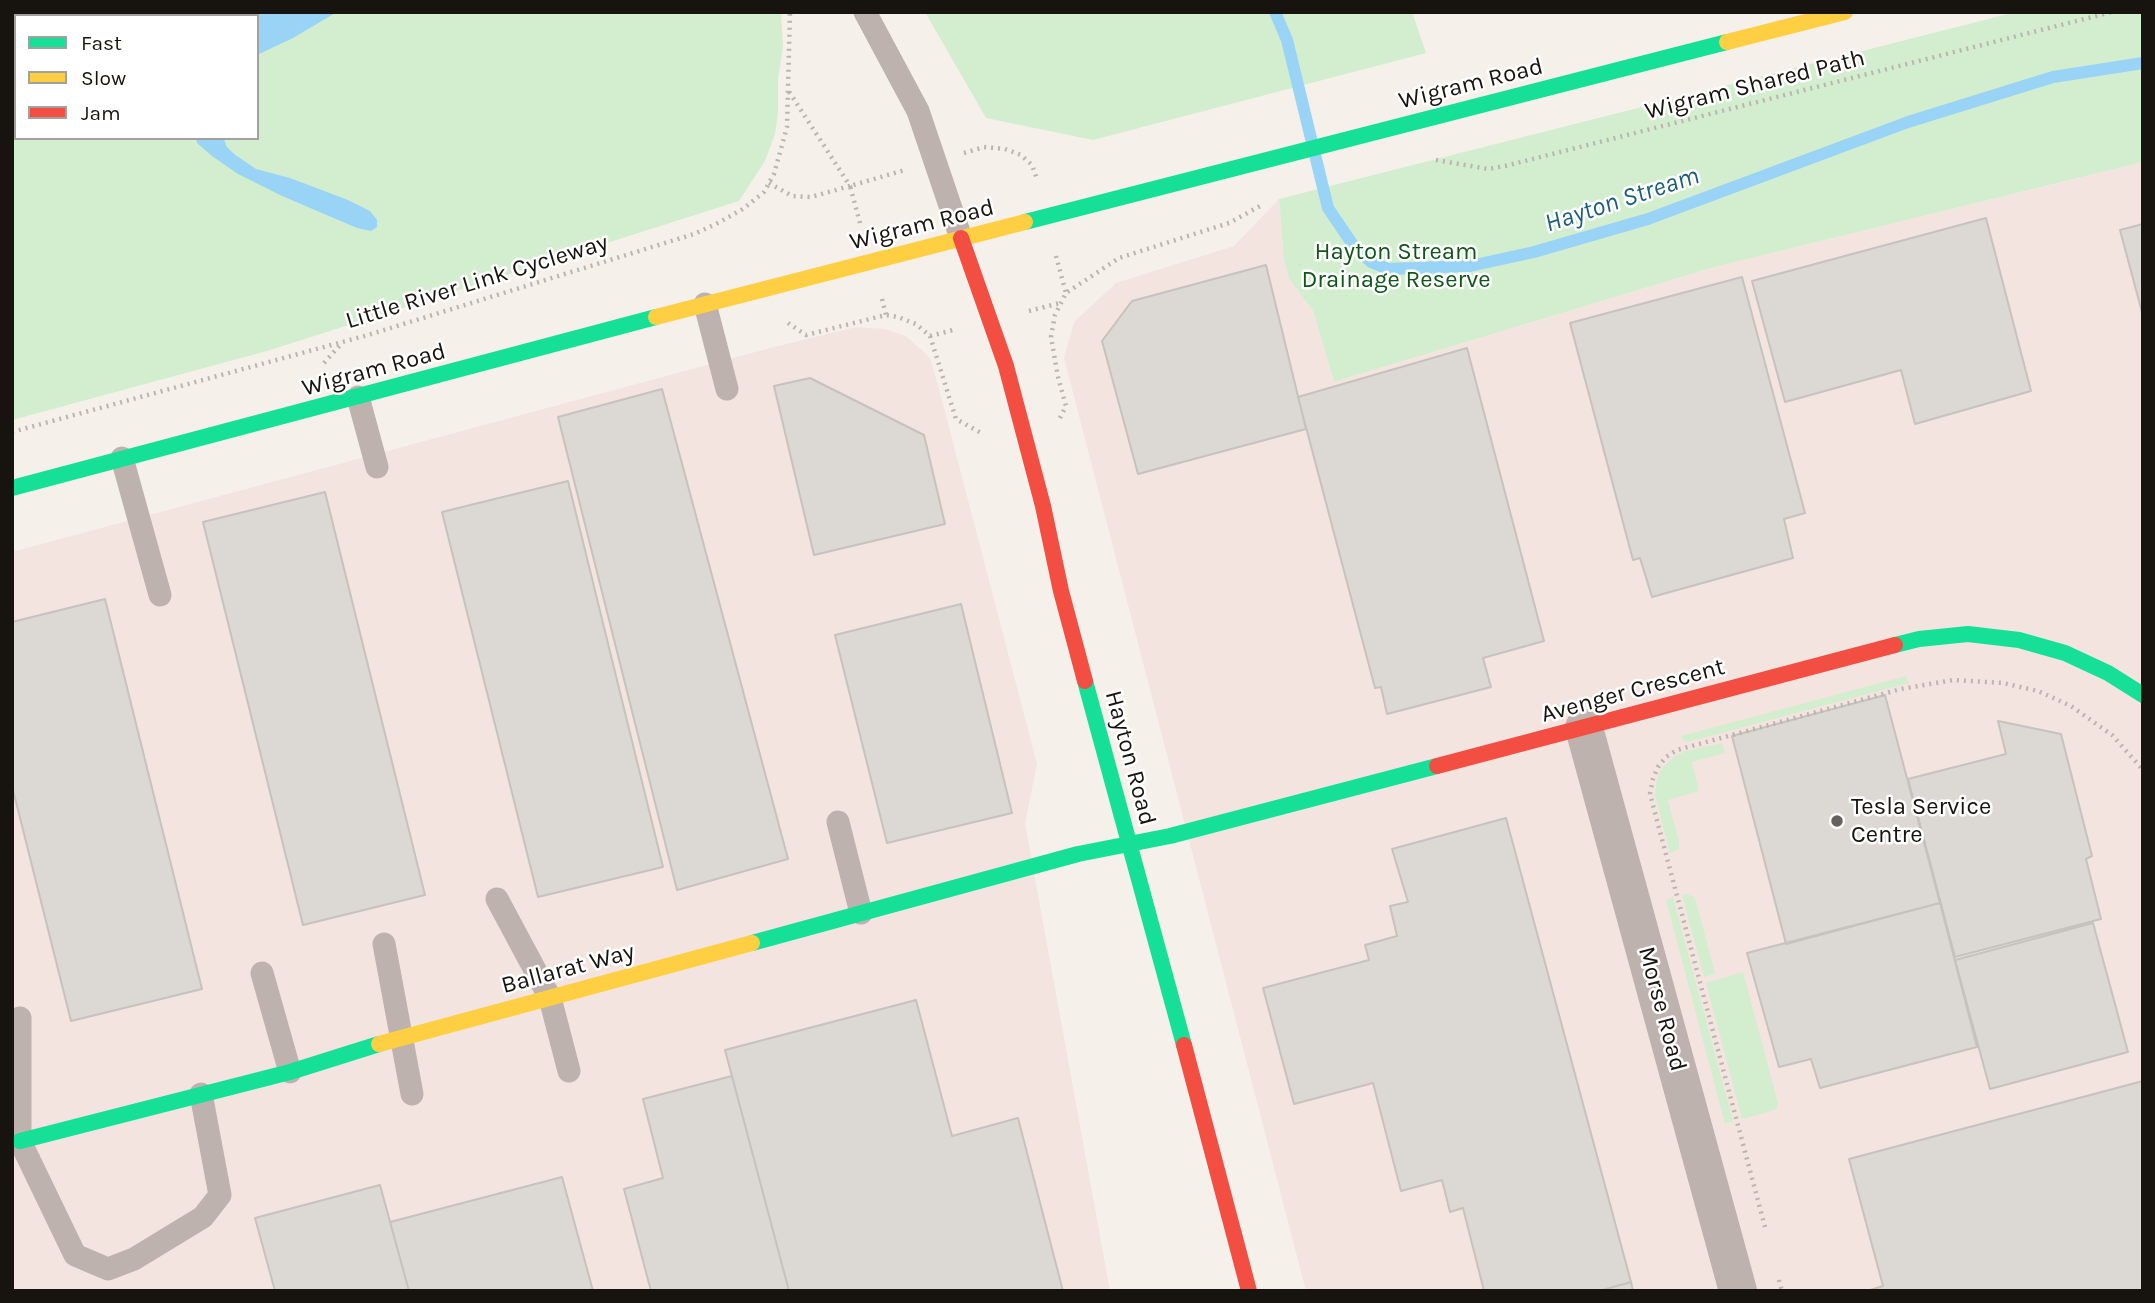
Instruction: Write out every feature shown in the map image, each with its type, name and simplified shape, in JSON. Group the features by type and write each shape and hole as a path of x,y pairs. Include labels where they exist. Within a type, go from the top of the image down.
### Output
{"street":[{"name":"Wigram Road","path":"12,488 705,304 1845,12"},
{"name":"Hayton Road","path":"961,239 1006,366 1044,506 1061,591 1249,1291"},
{"name":"Avenger Crescent","path":"1129,845 1203,828 1919,639 1968,634 2019,640 2065,653 2108,673 2143,695"},
{"name":"Morse Road","path":"1584,728 1738,1291"},
{"name":"Ballarat Way","path":"14,1143 290,1072 402,1036 1078,854 1129,845"}],"lane":[{"path":"865,12 918,111 961,239"},
{"path":"705,304 727,389"},
{"path":"358,397 377,467"},
{"path":"122,458 160,595"},
{"path":"838,822 860,913"},
{"path":"497,900 550,998 569,1071"},
{"path":"384,944 412,1094"},
{"path":"261,972 290,1072"},
{"path":"20,1018 14,1143 75,1255 108,1269 134,1259 203,1217 220,1195 201,1094"}],"path":[{"name":"Little River Link Cycleway","path":"12,432 368,335 694,234 743,209 764,192 769,183 777,165 787,127 790,12"},
{"name":"Wigram Shared Path","path":"1429,159 1488,169 1505,166 2112,12"},
{"path":"769,183 792,195 811,197 849,186 788,89"},
{"path":"973,150 984,147 1005,149 1021,155 1032,165 1036,178"},
{"path":"1066,406 1051,337 1055,315 1066,293 1119,258 1229,223 1267,203"},
{"path":"806,335 886,315 916,324 930,336 956,419"},
{"path":"1768,1237 1650,794 1658,767 1677,750 1901,689 1953,680 2003,683 2038,691 2071,706 2112,735 2143,770"},
{"path":"1779,1277 1782,1291"}],"shaded area":[{"path":"2143,162 2143,1291 1306,1291 1064,358 1074,322 1116,283 1234,246 1279,199 1284,260 1289,279 1313,311 1334,382 1711,268"},
{"path":"856,327 885,329 906,336 930,358 939,389 1037,764 1025,823 1110,1291 12,1291 12,552"}],"green space":[{"path":"12,12 781,12 783,47 775,134 765,161 739,201 267,351 12,420"},
{"path":"925,12 1412,12 1426,53 1093,140 986,118"},
{"name":"Hayton Stream Drainage Reserve","path":"2016,12 2143,12 2143,162 1711,268 1334,382 1313,311 1289,279 1284,260 1279,199"},
{"path":"1906,676 1909,683 1688,742 1681,736"},
{"path":"1722,743 1725,753 1692,762 1699,791 1668,800 1679,842 1679,849 1670,853 1655,795 1662,768 1685,751"},
{"path":"1687,894 1696,901 1715,974 1704,977 1682,895"},
{"path":"1673,897 1733,1121 1725,1124 1666,900"},
{"path":"1743,972 1778,1103 1776,1110 1742,1119 1706,983"}],"water":[{"path":"261,12 337,12 259,54"},
{"path":"196,140 224,140 226,146 234,154 256,169 290,178 370,211 377,220 377,227 371,231 357,228 282,196 238,174"}],"building":[{"path":"1986,218 2031,391 1915,424 1901,370 1785,402 1752,281"},
{"path":"2143,224 2143,316 2120,230"},
{"path":"1266,265 1306,429 1138,474 1102,341 1132,301"},
{"path":"1742,277 1805,513 1784,519 1793,558 1652,597 1640,558 1633,560 1570,323"},
{"path":"1467,348 1544,641 1483,658 1491,687 1387,714 1381,687 1375,688 1298,397"},
{"path":"810,378 924,435 945,524 814,555 774,386"},
{"path":"662,389 788,859 677,890 558,417"},
{"path":"568,481 663,867 538,897 442,512"},
{"path":"325,492 425,895 303,925 203,522"},
{"path":"105,599 202,989 71,1021 12,786 12,622"},
{"path":"961,604 1012,813 887,843 835,635"},
{"name":"Tesla Service Centre","path":"1885,695 1940,903 1786,944 1732,736"},
{"path":"1998,721 2061,734 2092,856 2086,859 2101,919 1955,957 1908,779 2006,754"},
{"path":"1506,818 1631,1282 1599,1291 1484,1291 1463,1208 1450,1212 1442,1180 1401,1191 1373,1083 1294,1104 1263,988 1369,960 1365,945 1397,936 1390,906 1408,902 1392,849"},
{"path":"1940,903 1977,1047 1820,1088 1811,1059 1779,1067 1747,953"},
{"path":"2093,923 2128,1052 1990,1089 1955,960"},
{"path":"916,1000 952,1136 1018,1118 1063,1291 789,1291 725,1050"},
{"path":"732,1076 789,1291 651,1291 624,1189 663,1178 643,1099"},
{"path":"2143,1081 2143,1291 1867,1291 1883,1286 1849,1159"},
{"path":"562,1177 593,1291 409,1291 390,1222"},
{"path":"380,1185 409,1291 275,1291 255,1218"},
{"path":"1631,1282 1633,1291 1599,1291"}],"waterway":[{"name":"Hayton Stream","path":"1275,12 1287,40 1328,208 1353,245 1371,262 1388,269 1470,266 1534,252 1648,219 1908,122 2053,77 2143,63"}],"traffic: fast":[{"path":"1025,222 1727,42"},
{"path":"12,488 656,317"},
{"path":"1895,645 1919,639 1968,634 2019,640 2065,653 2108,673 2143,695"},
{"path":"1085,681 1184,1045"},
{"path":"752,943 1078,854 1170,836 1437,766"},
{"path":"20,1141 290,1072 379,1044"}],"traffic: slow":[{"path":"1727,42 1845,12"},
{"path":"656,317 1025,222"},
{"path":"379,1044 752,943"}],"traffic: jam":[{"path":"961,238 1006,366 1085,681"},
{"path":"1437,766 1895,645"},
{"path":"1184,1045 1249,1291"}],"place":[{"name":"Tesla Service Centre","path":"1837,821"}]}
